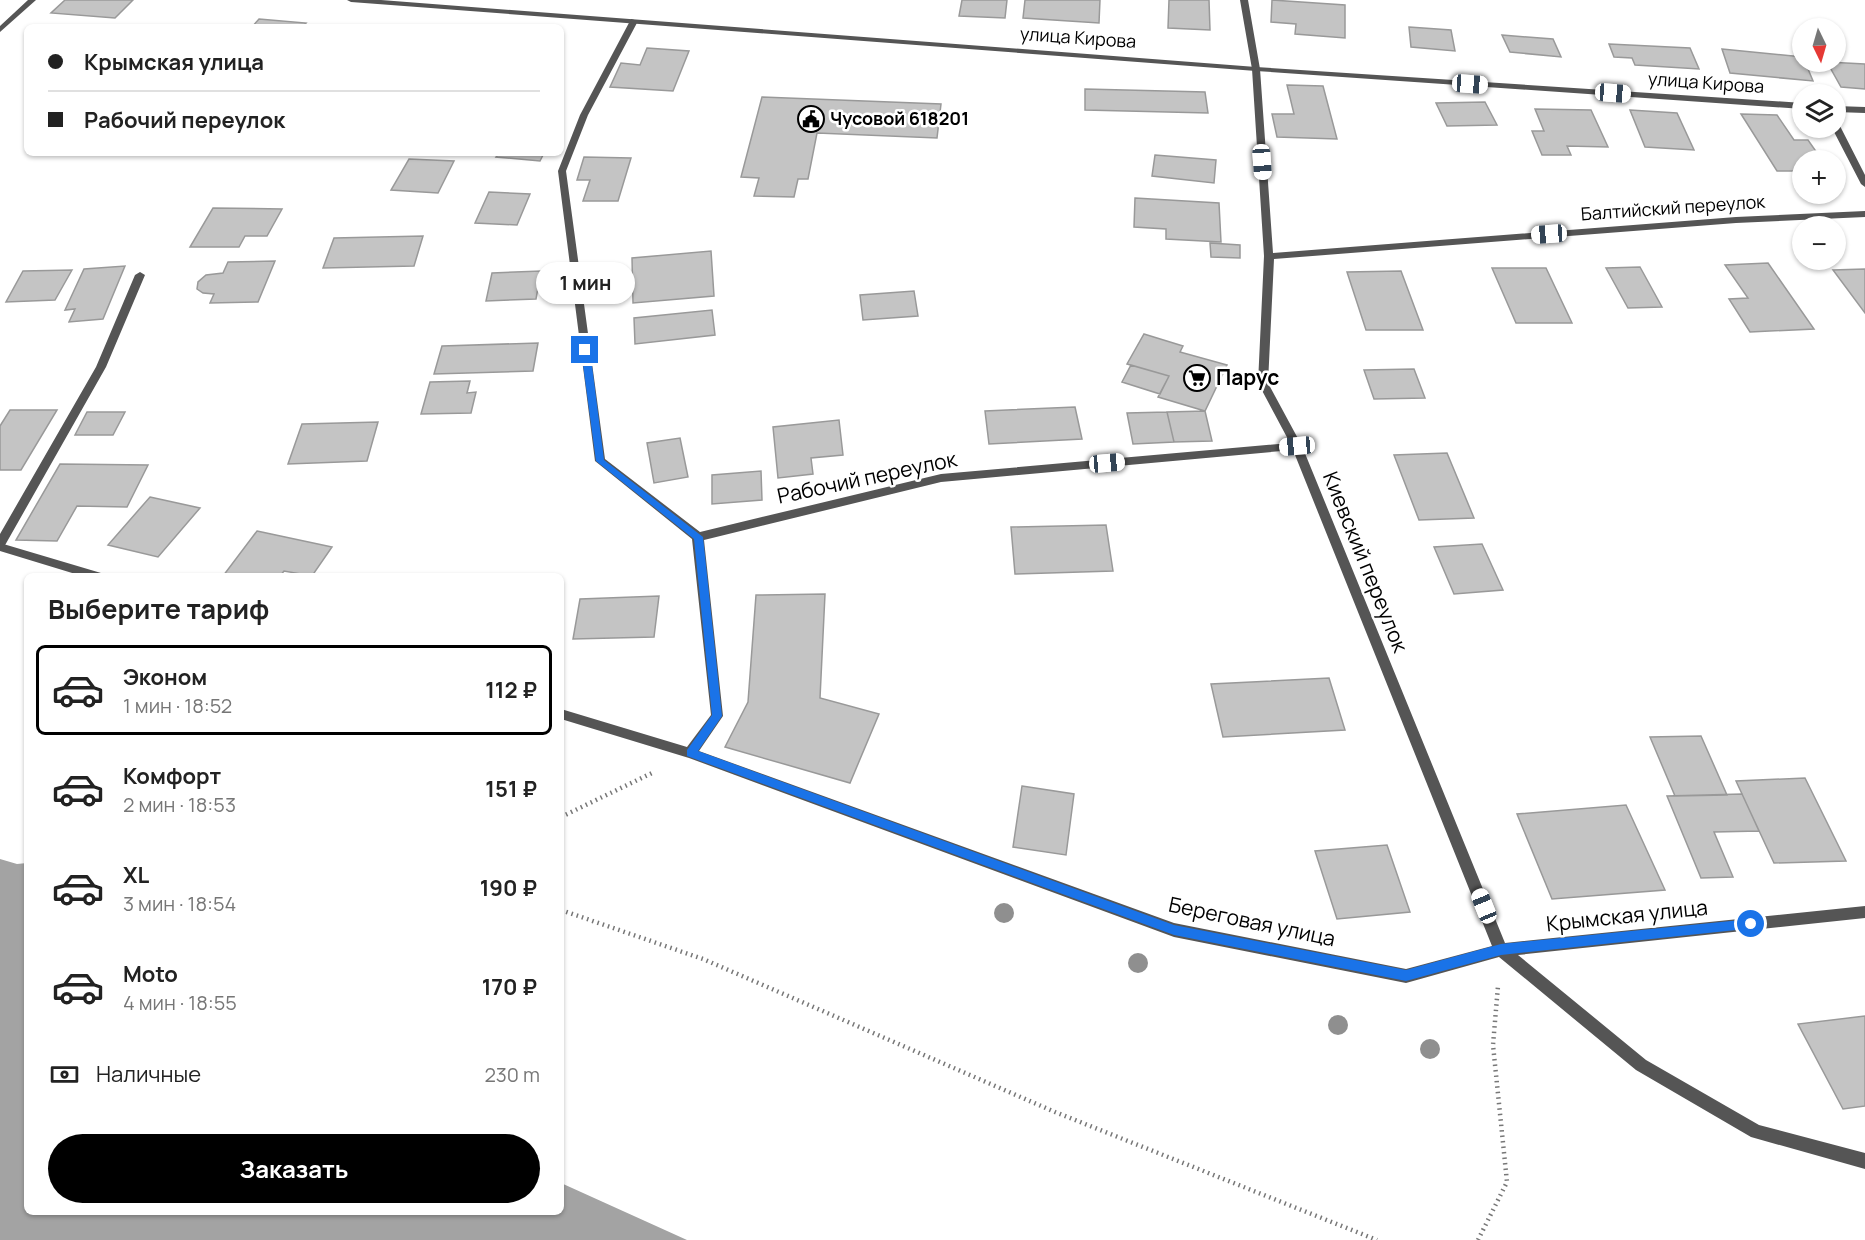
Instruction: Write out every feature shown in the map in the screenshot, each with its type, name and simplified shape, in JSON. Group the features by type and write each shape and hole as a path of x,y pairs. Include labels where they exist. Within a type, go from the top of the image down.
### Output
{"street":[{"path":"0,30 32,0"},
{"name":"улица Кирова","path":"351,0 1256,69 1792,105"},
{"name":"Киевский переулок","path":"1244,0 1256,69 1269,256 1263,383 1297,446 1501,950"},
{"path":"634,21 584,115 562,171 600,461 698,537 717,716 690,753"},
{"path":"1846,109 1865,110"},
{"path":"1842,138 1865,184"},
{"name":"Балтийский переулок","path":"1269,256 1736,220 1865,214"},
{"path":"87,573 0,546 100,368 140,275"},
{"name":"Рабочий переулок","path":"698,537 941,478 1297,446"},
{"name":"Береговая улица","path":"564,715 690,753 1174,930 1406,976 1501,950"},
{"name":"Крымская улица","path":"1501,950 1865,912"},
{"path":"1501,950 1641,1065 1746,1127 1756,1132 1865,1161"}],"path":[{"path":"564,816 690,753"},
{"path":"564,911 703,959 1055,1112 1377,1240"},
{"path":"1478,1240 1507,1182 1493,1045 1501,950"}],"shaded area":[{"path":"0,859 17,864 24,863 24,1215 564,1215 564,1184 687,1240 0,1240"}],"building":[{"path":"65,0 133,0 115,18 51,13"},
{"path":"962,0 1007,0 1005,18 959,16"},
{"path":"1025,0 1100,0 1099,23 1023,18"},
{"path":"1169,0 1209,0 1210,30 1168,28"},
{"path":"1272,0 1345,5 1345,38 1295,34 1296,24 1271,22"},
{"path":"259,19 306,23 305,24 255,24"},
{"path":"1409,27 1451,30 1455,51 1411,47"},
{"path":"1502,35 1553,39 1561,57 1510,52"},
{"path":"1609,44 1690,48 1699,69 1635,65 1632,58 1614,57"},
{"path":"647,48 689,51 673,91 610,87 621,63 640,65"},
{"path":"1722,49 1792,56 1792,72 1809,72 1813,81 1730,73"},
{"path":"1846,63 1865,64 1865,89 1846,87 1846,84 1839,84 1833,72 1846,72"},
{"path":"1287,85 1323,86 1337,139 1277,137 1272,114 1294,114"},
{"path":"1085,89 1205,92 1208,113 1085,110"},
{"path":"762,97 941,104 937,138 817,133 808,179 798,179 794,197 754,196 759,178 741,177"},
{"path":"1485,102 1497,125 1447,126 1436,103"},
{"path":"1535,109 1591,110 1608,147 1567,146 1571,155 1542,155 1532,131 1544,131"},
{"path":"1630,110 1677,113 1694,150 1645,147"},
{"path":"1741,114 1777,115 1794,140 1808,140 1815,150 1792,150 1792,171 1777,171"},
{"path":"1155,155 1216,160 1214,183 1152,176"},
{"path":"497,156 542,156 540,161"},
{"path":"584,157 631,158 618,201 583,201 590,180 577,180"},
{"path":"409,159 454,161 438,193 391,190"},
{"path":"489,192 530,194 517,225 475,223"},
{"path":"1135,198 1219,203 1221,242 1166,239 1166,229 1134,227"},
{"path":"213,208 282,209 267,236 245,236 239,247 190,247"},
{"path":"423,236 414,266 323,268 334,238"},
{"path":"1210,243 1240,245 1240,258 1211,257"},
{"path":"711,251 714,296 633,303 632,258"},
{"path":"275,261 258,302 210,303 214,294 203,293 197,289 198,282 206,275 223,273 228,262"},
{"path":"1768,263 1814,329 1750,332 1729,299 1748,298 1725,265"},
{"path":"125,266 103,319 69,322 75,309 65,310 84,269"},
{"path":"1640,267 1662,307 1628,308 1606,268"},
{"path":"1492,268 1546,268 1572,323 1516,323"},
{"path":"1865,269 1865,313 1833,270"},
{"path":"72,270 55,300 6,302 23,271"},
{"path":"541,271 536,299 486,301 492,273"},
{"path":"1401,271 1423,330 1366,330 1347,272"},
{"path":"914,291 918,316 863,320 860,295"},
{"path":"712,310 715,335 635,344 634,318"},
{"path":"1144,334 1183,346 1180,352 1227,365 1205,411 1158,397 1169,376 1127,364"},
{"path":"538,343 533,371 434,374 442,346"},
{"path":"1131,365 1169,376 1160,394 1122,382"},
{"path":"1414,369 1425,398 1374,399 1364,370"},
{"path":"470,381 467,393 476,392 471,413 421,414 430,382"},
{"path":"1075,407 1082,439 989,444 985,411"},
{"path":"10,410 57,410 21,470 0,470 0,426"},
{"path":"1205,411 1212,441 1174,442 1167,412"},
{"path":"87,412 125,412 113,435 75,435"},
{"path":"1167,412 1174,442 1133,444 1127,413"},
{"path":"839,420 843,455 811,458 813,474 778,478 773,427"},
{"path":"378,422 367,461 288,464 302,424"},
{"path":"680,438 688,477 654,483 647,443"},
{"path":"1447,453 1474,518 1419,520 1394,455"},
{"path":"60,464 148,465 127,507 77,506 57,541 16,540"},
{"path":"761,471 762,500 712,504 712,475"},
{"path":"150,497 200,508 158,557 108,545"},
{"path":"1106,525 1113,571 1015,574 1011,527"},
{"path":"257,531 332,547 314,573 284,571 282,573 225,573"},
{"path":"1482,544 1503,590 1454,594 1434,547"},
{"path":"825,594 820,698 879,714 850,783 725,747 748,702 756,595"},
{"path":"659,596 654,637 573,639 580,599"},
{"path":"1329,678 1345,730 1223,737 1211,684"},
{"path":"1701,736 1727,795 1675,796 1650,737"},
{"path":"1805,778 1846,861 1774,863 1736,781"},
{"path":"1022,786 1074,794 1066,855 1013,847"},
{"path":"1742,794 1759,831 1714,832 1733,877 1701,878 1667,796"},
{"path":"1626,805 1665,890 1552,899 1517,814"},
{"path":"1387,845 1410,912 1337,919 1315,851"},
{"path":"1865,1016 1865,1106 1843,1109 1798,1024"}],"place":[{"name":"Чусовой 618201","path":"811,119"},
{"name":"Парус","path":"1197,378"}],"route":[{"path":"585,350 600,461 698,537 717,716 690,753 1174,930 1406,976 1501,950 1751,924"}]}
